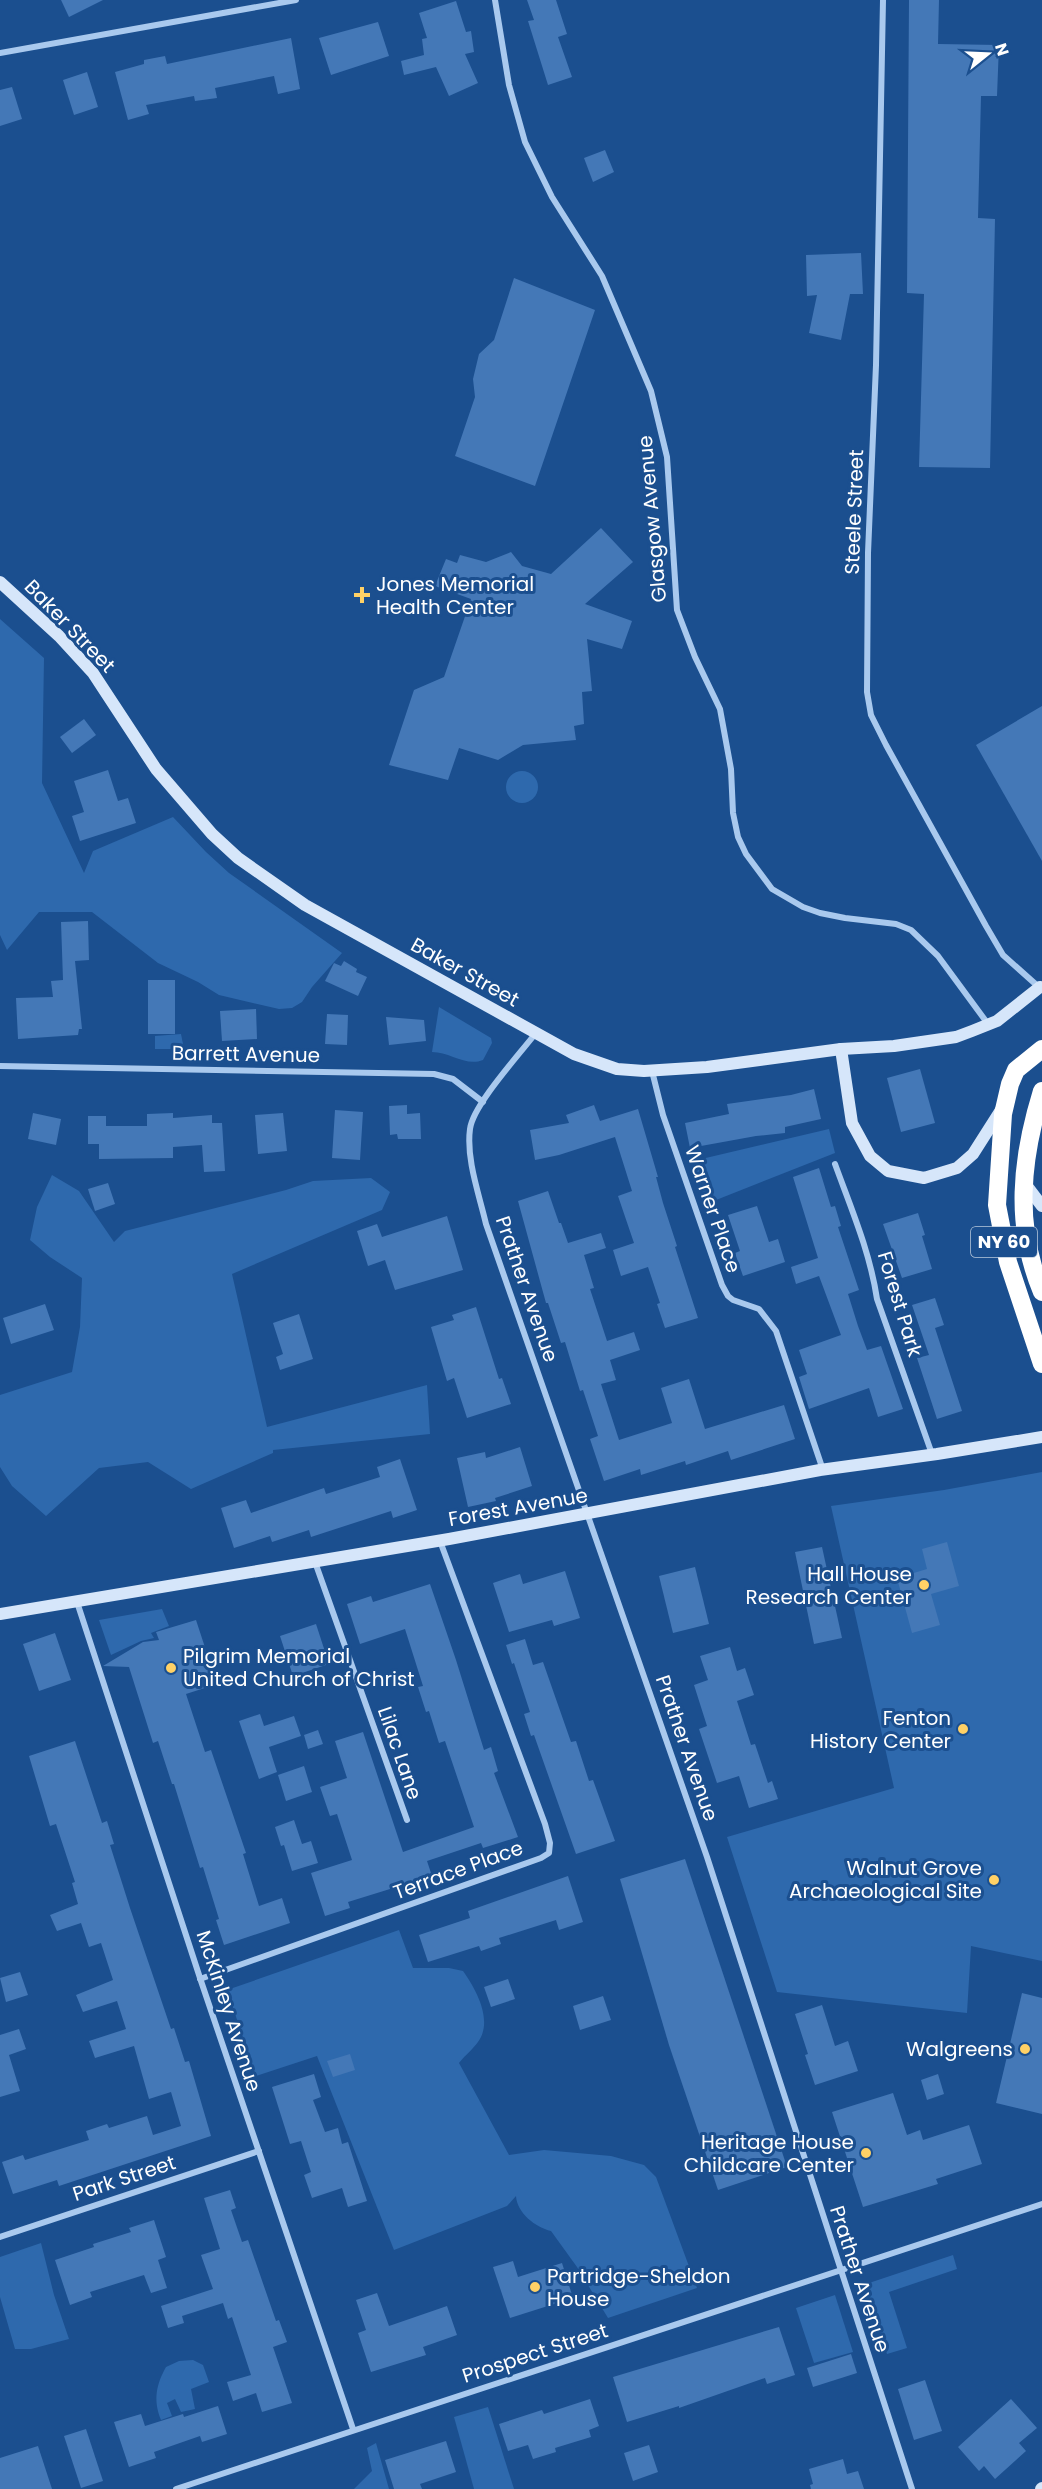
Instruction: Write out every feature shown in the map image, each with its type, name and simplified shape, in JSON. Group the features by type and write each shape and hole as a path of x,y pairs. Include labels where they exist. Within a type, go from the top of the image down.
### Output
{"highway":[{"name":"NY 60","path":"1042,1054 1016,1070 1005,1104 997,1205 1008,1262 1042,1365"},
{"name":"NY 60","path":"1042,1091 1022,1180 1024,1229 1042,1292"}],"main road":[{"name":"Baker Street","path":"0,582 59,636 93,673 156,769 212,834 238,858 305,905 574,1054 617,1069 652,1071 706,1067 841,1049 894,1046 956,1036 988,1024 1013,1009 1038,985"},
{"path":"841,1049 852,1123 870,1155 888,1171 924,1178 957,1168 973,1154 1005,1104"},
{"path":"1022,1180 1042,1206"},
{"name":"Forest Avenue","path":"0,1614 315,1562 822,1470 1042,1437"}],"street":[{"path":"0,53 296,0"},
{"name":"Glasgow Avenue","path":"495,0 509,85 525,142 552,197 602,276 651,391 667,457 677,610 695,657 720,709 731,769 733,813 738,837 746,854 772,888 803,907 837,916 896,924 911,930 938,956 988,1024"},
{"name":"Steele Street","path":"884,0 876,365 868,564 867,692 871,715 886,746 986,926 1003,955 1038,985"},
{"name":"Prather Avenue","path":"535,1034 476,1110 470,1126 469,1144 486,1224 586,1514 659,1714 715,1880 912,2489"},
{"name":"Barrett Avenue","path":"0,1066 434,1074 453,1079 483,1102"},
{"name":"Warner Place","path":"652,1071 663,1115 722,1285 733,1300 759,1309 776,1331 822,1470"},
{"name":"Forest Park","path":"835,1164 868,1253 877,1299 932,1455"},
{"name":"Terrace Place","path":"200,1979 416,1904 541,1858 549,1853 550,1843 545,1824 440,1540"},
{"name":"Lilac Lane","path":"315,1562 406,1820"},
{"name":"McKinley Avenue","path":"77,1602 200,1979 353,2429"},
{"name":"Park Street","path":"2,2236 259,2151"},
{"name":"Prospect Street","path":"176,2489 1042,2204"},
{"path":"0,2227 2,2236"}],"shaded area":[{"path":"0,619 44,658 42,783 84,873 93,851 173,817 229,873 342,953 302,1002 292,1008 279,1009 219,995 158,963 92,912 39,912 7,950 0,935"},
{"path":"522,771 533,776 538,787 533,798 522,803 511,798 506,787 511,776"},
{"path":"439,1007 491,1038 492,1043 483,1060 470,1062 432,1052"},
{"path":"181,1034 184,1049 155,1049 155,1036"},
{"path":"829,1129 835,1153 706,1204 693,1161"},
{"path":"52,1175 79,1191 114,1242 125,1231 313,1181 371,1178 390,1192 382,1210 232,1274 267,1427 427,1385 430,1434 273,1450 273,1453 191,1489 148,1462 99,1468 46,1516 12,1486 0,1467 0,1395 72,1372 80,1327 82,1278 50,1257 30,1240 37,1207"},
{"path":"1042,1472 1042,1961 971,1946 967,2013 777,1992 727,1837 894,1788 831,1506 944,1490"},
{"path":"162,1609 169,1626 151,1633 154,1638 141,1641 111,1655 99,1620"},
{"path":"399,1930 413,1968 449,1968 463,1971 477,1994 483,2011 484,2029 474,2047 459,2063 509,2155 544,2150 611,2156 644,2165 656,2177 697,2288 608,2318 577,2267 551,2231 539,2226 523,2213 516,2196 507,2206 394,2250 317,2056 256,2076 227,1990"},
{"path":"41,2243 54,2295 69,2339 31,2349 15,2349 0,2297 0,2257"},
{"path":"953,2255 957,2269 889,2292 907,2348 887,2354 863,2285"},
{"path":"835,2295 853,2352 814,2363 796,2308"},
{"path":"193,2360 203,2365 209,2382 191,2389 195,2409 181,2412 175,2399 167,2403 172,2416 161,2420 157,2406 157,2393 166,2367 179,2361"},
{"path":"488,2407 514,2489 474,2489 454,2417"},
{"path":"376,2443 389,2489 354,2489 372,2471 367,2448"}],"building":[{"path":"61,0 103,0 69,17"},
{"path":"527,0 556,0 567,34 558,37 572,77 548,85 528,21 534,20"},
{"path":"909,0 939,0 938,44 999,45 997,96 981,96 978,218 995,219 990,468 919,467 924,294 907,293"},
{"path":"456,1 466,32 471,31 474,52 465,54 478,83 449,96 436,67 404,75 401,61 424,55 422,39 427,38 419,13"},
{"path":"378,22 389,56 331,75 319,38"},
{"path":"291,38 300,89 278,94 274,76 215,88 217,98 195,101 194,96 146,105 149,114 128,120 115,72 144,64 144,60 165,56 167,64"},
{"path":"87,72 98,107 74,115 63,80"},
{"path":"12,87 22,119 0,126 0,90"},
{"path":"605,150 614,172 593,182 584,158"},
{"path":"861,253 863,294 850,294 841,340 809,333 817,295 807,296 806,255"},
{"path":"514,278 595,310 535,486 455,456 475,397 473,379 479,354 494,340"},
{"path":"601,528 633,562 585,604 632,621 622,649 587,639 592,691 582,692 584,724 574,726 576,740 523,745 498,760 459,748 448,780 389,765 414,690 444,677 471,599 435,586 446,559 457,563 460,555 486,562 511,552 522,566 551,574"},
{"path":"1042,706 1042,861 976,745"},
{"path":"84,719 96,735 72,753 60,737"},
{"path":"108,770 118,801 128,798 136,823 80,841 72,816 84,812 74,781"},
{"path":"88,921 89,960 75,961 82,1029 79,1029 78,1035 18,1039 16,998 53,997 51,981 63,980 61,922"},
{"path":"344,961 357,969 356,972 367,977 358,996 325,981 334,963 341,966"},
{"path":"148,980 175,980 175,1034 148,1034"},
{"path":"256,1009 257,1039 222,1041 220,1011"},
{"path":"327,1014 348,1015 347,1045 325,1044"},
{"path":"386,1017 424,1020 426,1041 389,1045"},
{"path":"920,1069 935,1123 901,1132 887,1078"},
{"path":"814,1089 821,1119 785,1127 785,1133 690,1148 685,1123 729,1114 727,1104 791,1095"},
{"path":"407,1105 407,1114 420,1113 421,1139 398,1139 397,1134 390,1135 389,1106"},
{"path":"594,1105 600,1121 638,1109 677,1246 675,1247 698,1318 665,1328 657,1304 660,1303 648,1267 621,1276 613,1250 634,1243 618,1196 632,1191 615,1137 559,1155 535,1160 530,1130 569,1123 566,1115"},
{"path":"335,1110 363,1112 360,1160 332,1158"},
{"path":"33,1113 61,1119 56,1145 28,1139"},
{"path":"173,1113 173,1118 212,1115 212,1123 222,1123 225,1171 204,1172 202,1145 173,1147 173,1158 99,1159 99,1144 88,1144 88,1116 106,1116 106,1126 147,1126 147,1114"},
{"path":"283,1113 287,1151 258,1154 255,1115"},
{"path":"819,1168 831,1207 835,1206 841,1226 838,1227 859,1290 848,1294 858,1326 867,1350 881,1346 903,1409 878,1417 869,1388 809,1409 799,1377 807,1374 799,1350 841,1335 819,1276 796,1284 791,1267 818,1258 793,1177"},
{"path":"108,1183 115,1204 95,1211 88,1189"},
{"path":"548,1191 568,1243 601,1233 606,1248 584,1255 594,1288 590,1289 607,1341 634,1332 640,1350 610,1360 616,1380 601,1384 619,1440 672,1423 661,1388 689,1379 705,1429 784,1405 795,1439 731,1460 728,1451 686,1465 685,1461 641,1475 640,1469 604,1481 590,1439 598,1436 583,1390 580,1391 565,1342 561,1343 548,1303 546,1303 518,1201"},
{"path":"757,1206 769,1242 778,1239 785,1262 743,1276 735,1253 740,1251 728,1215"},
{"path":"918,1213 932,1269 902,1278 883,1224"},
{"path":"447,1216 463,1270 395,1290 385,1260 368,1266 357,1231 377,1224 382,1237"},
{"path":"935,1298 944,1325 935,1328 962,1411 937,1419 917,1358 929,1355 912,1305"},
{"path":"45,1304 54,1330 11,1344 3,1318"},
{"path":"476,1307 499,1379 502,1378 511,1404 467,1418 454,1378 447,1381 431,1327 454,1320 452,1315"},
{"path":"299,1314 313,1359 280,1370 276,1357 283,1354 273,1323"},
{"path":"520,1447 532,1486 495,1498 496,1501 468,1507 457,1458 485,1452 486,1458"},
{"path":"400,1459 417,1510 393,1518 391,1511 311,1537 309,1530 272,1542 270,1536 234,1548 221,1508 246,1500 251,1513 324,1488 326,1494 380,1477 377,1467"},
{"name":"Hall House Research Center","path":"947,1542 959,1586 931,1594 940,1625 912,1633 897,1578 927,1569 922,1549"},
{"path":"822,1547 842,1638 814,1644 795,1552"},
{"path":"695,1567 709,1624 673,1633 659,1576"},
{"path":"565,1571 580,1618 554,1626 552,1620 509,1632 493,1583 520,1574 523,1584"},
{"path":"430,1584 484,1750 491,1747 498,1771 494,1773 518,1837 483,1848 481,1843 427,1861 432,1876 348,1902 350,1908 325,1916 311,1873 352,1860 337,1814 330,1816 320,1787 347,1778 335,1741 363,1732 403,1852 474,1827 445,1741 439,1743 429,1711 426,1712 418,1687 423,1686 405,1629 360,1644 347,1604 371,1596 373,1602"},
{"path":"196,1620 217,1684 186,1694 205,1752 211,1750 246,1853 243,1854 259,1906 282,1898 290,1923 224,1945 216,1920 219,1919 203,1867 200,1868 158,1741 153,1743 129,1667 103,1666 143,1642 159,1640 156,1632"},
{"path":"316,1624 329,1664 293,1676 280,1636"},
{"path":"55,1633 71,1680 39,1691 23,1644"},
{"path":"525,1639 533,1665 543,1662 571,1742 576,1741 589,1781 593,1780 615,1841 576,1854 534,1735 531,1736 524,1714 530,1712 506,1645"},
{"path":"730,1647 737,1671 745,1668 754,1695 737,1701 751,1745 755,1744 768,1783 772,1781 778,1799 749,1808 739,1776 717,1783 699,1729 707,1726 694,1685 708,1680 700,1656"},
{"path":"260,1714 264,1726 294,1716 301,1736 269,1747 277,1772 259,1779 239,1721"},
{"path":"318,1730 323,1744 308,1749 304,1735"},
{"path":"75,1741 102,1823 107,1821 114,1844 110,1845 130,1908 171,2029 174,2028 185,2062 189,2061 211,2136 59,2186 57,2180 13,2194 2,2162 23,2155 25,2160 89,2140 86,2131 107,2124 109,2128 147,2116 153,2135 181,2126 171,2092 149,2099 134,2046 95,2058 89,2041 126,2029 117,2001 83,2012 76,1995 113,1980 101,1943 89,1947 81,1923 57,1931 50,1915 78,1904 72,1883 75,1882 56,1824 50,1826 29,1756"},
{"path":"304,1766 312,1792 286,1801 278,1775"},
{"path":"294,1820 302,1844 311,1841 318,1863 292,1871 284,1845 281,1846 275,1827"},
{"path":"685,1859 787,2167 718,2190 669,2045 620,1879"},
{"path":"568,1876 583,1922 559,1930 556,1920 499,1938 501,1944 481,1951 479,1946 428,1962 419,1935 470,1918 468,1911"},
{"path":"20,1972 28,1995 6,2002 0,1978"},
{"path":"508,1979 515,1999 491,2007 484,1987"},
{"name":"Walgreens","path":"1022,1993 1042,1998 1042,2114 996,2103"},
{"path":"603,1996 611,2020 580,2030 573,2006"},
{"path":"822,2005 835,2046 848,2041 858,2071 815,2085 795,2014"},
{"path":"19,2029 26,2049 9,2055 20,2091 0,2097 0,2035"},
{"path":"350,2054 355,2070 333,2077 327,2061"},
{"path":"314,2074 321,2097 313,2100 325,2132 338,2128 342,2144 348,2142 367,2201 348,2207 342,2188 312,2198 304,2175 311,2172 301,2141 290,2144 272,2087"},
{"path":"938,2074 944,2094 927,2100 921,2080"},
{"path":"893,2093 907,2135 920,2130 923,2140 969,2125 982,2164 936,2179 938,2184 863,2207 832,2112"},
{"path":"230,2190 236,2208 231,2210 242,2242 248,2240 276,2321 279,2320 287,2342 273,2347 292,2403 262,2412 256,2393 233,2401 227,2382 251,2375 232,2317 228,2319 223,2303 182,2316 184,2323 168,2328 161,2306 213,2289 201,2255 220,2249 204,2198"},
{"path":"154,2220 166,2257 158,2260 167,2288 151,2293 144,2275 90,2292 92,2297 70,2305 55,2260 94,2247 93,2244 131,2232 129,2228"},
{"name":"Partridge-Sheldon House","path":"513,2261 518,2277 562,2263 573,2298 510,2318 493,2267"},
{"path":"377,2293 389,2326 447,2306 457,2335 423,2347 426,2355 371,2372 358,2333 366,2330 356,2300"},
{"path":"779,2327 795,2375 767,2384 765,2378 679,2408 679,2406 627,2422 613,2377"},
{"path":"851,2354 857,2373 813,2387 807,2368"},
{"path":"925,2380 942,2431 914,2440 898,2389"},
{"path":"590,2399 599,2426 589,2430 591,2437 555,2448 556,2452 533,2459 528,2445 508,2451 499,2424 542,2410 544,2414"},
{"path":"1011,2399 1037,2428 1019,2443 1026,2451 995,2479 984,2466 979,2471 958,2447"},
{"path":"218,2406 227,2434 202,2442 200,2436 154,2452 156,2458 129,2467 114,2422 141,2414 145,2426"},
{"path":"86,2429 103,2481 81,2488 64,2436"},
{"path":"446,2441 456,2472 420,2484 422,2489 394,2489 385,2460"},
{"path":"649,2445 658,2472 633,2481 624,2453"},
{"path":"38,2446 52,2489 0,2489 0,2458"},
{"path":"843,2459 847,2474 858,2471 864,2489 811,2489 810,2485 813,2484 809,2469"}],"place":[{"name":"Jones Memorial Health Center","path":"362,595"},
{"name":"Hall House Research Center","path":"924,1585"},
{"name":"Pilgrim Memorial United Church of Christ","path":"171,1668"},
{"name":"Fenton History Center","path":"963,1729"},
{"name":"Walnut Grove Archaeological Site","path":"994,1880"},
{"name":"Walgreens","path":"1025,2049"},
{"name":"Heritage House Childcare Center","path":"866,2153"},
{"name":"Partridge-Sheldon House","path":"535,2287"}]}
